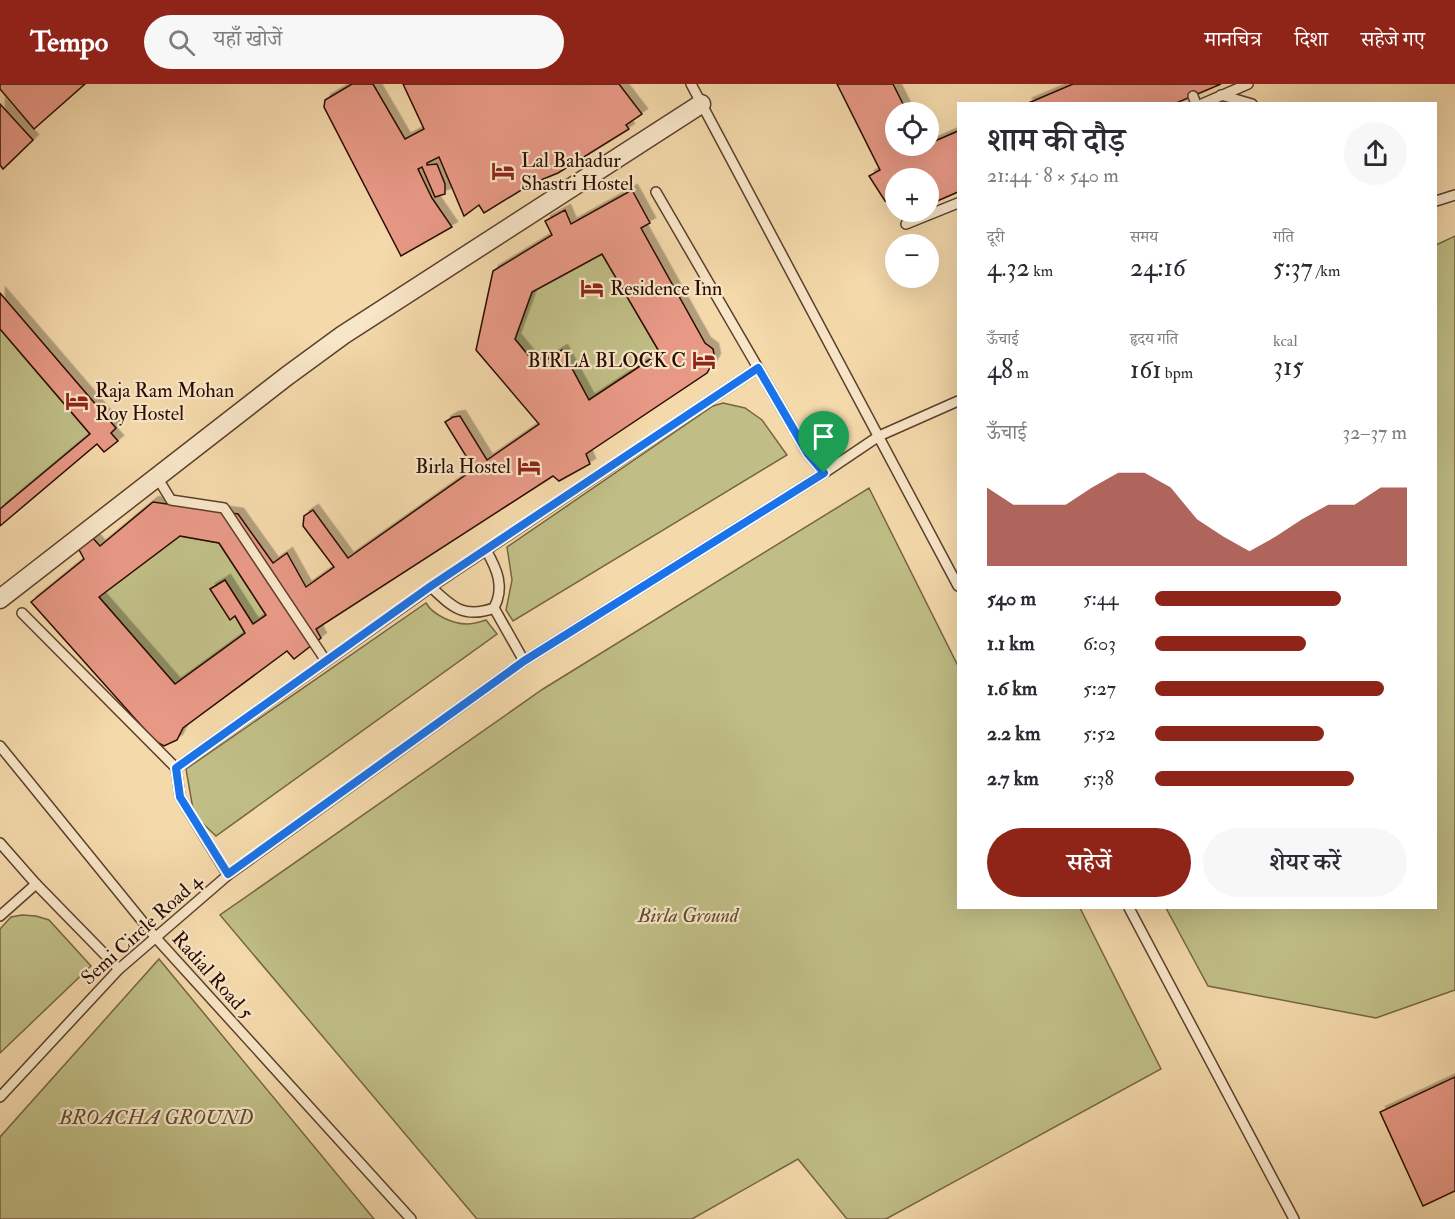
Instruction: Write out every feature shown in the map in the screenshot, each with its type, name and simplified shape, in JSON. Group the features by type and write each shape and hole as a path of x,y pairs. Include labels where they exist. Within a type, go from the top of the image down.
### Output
{"street":[{"path":"0,599 343,334 701,104"}],"lane":[{"path":"690,84 957,584"},
{"path":"1206,102 1248,84"},
{"path":"1221,95 1245,102"},
{"path":"656,192 808,454 824,473"},
{"path":"1437,201 1455,195"},
{"path":"906,225 957,203"},
{"path":"176,768 431,586 758,368"},
{"name":"Semi Circle Road 4","path":"0,1097 119,969 228,874 524,661 824,473 879,436 957,401"},
{"path":"157,477 171,500 224,508 326,661"},
{"path":"431,586 447,602 464,612 480,613 494,608 499,599 499,577 486,550"},
{"path":"494,608 524,661"},
{"path":"22,613 176,768 180,797 228,874"},
{"name":"Radial Road 5","path":"0,746 156,938 411,1219"},
{"path":"0,843 36,884 119,969"},
{"path":"0,916 36,884"},
{"path":"1130,909 1294,1219"}],"green space":[{"path":"1455,236 1455,990 1376,1018 1208,986 1167,909 1437,909 1437,245"},
{"path":"602,254 660,353 589,400 562,350 537,366 515,339 532,292"},
{"path":"0,329 90,434 0,509"},
{"path":"723,403 745,408 762,420 787,455 513,621 506,610 512,580 507,547 713,406"},
{"name":"Birla Ground","path":"869,488 957,664 957,909 1081,909 1161,1069 886,1219 847,1219 798,1159 692,1219 477,1219 220,915 543,689"},
{"path":"180,536 219,543 266,615 253,624 225,580 210,589 235,616 245,633 175,684 99,597"},
{"path":"426,603 438,615 462,624 486,620 497,634 216,836 194,815 186,769"},
{"path":"22,915 49,920 91,966 0,1053 0,929 11,917"},
{"name":"BROACHA GROUND","path":"159,959 374,1219 0,1219 0,1137"}],"building":[{"path":"0,84 85,84 34,129 0,89"},
{"name":"Lal Bahadur Shastri Hostel","path":"352,84 373,84 405,139 424,129 403,84 619,84 642,114 626,125 629,129 558,173 531,184 484,213 479,205 464,216 439,157 427,163 427,165 437,164 445,184 445,194 435,197 422,167 418,169 432,198 452,227 401,256 324,107 325,100"},
{"path":"837,84 893,84 902,102 885,102 885,156 939,156 939,139 957,131 957,192 939,200 939,168 885,168 885,201 869,176 880,170"},
{"path":"1073,84 1221,84 1179,102 1031,102"},
{"path":"0,104 33,140 3,169 0,165"},
{"name":"Birla Hostel","path":"632,190 650,223 641,228 705,343 713,349 715,359 707,373 586,454 590,464 559,481 553,476 316,629 321,638 294,659 287,651 183,728 177,740 164,746 155,741 31,602 84,559 77,546 90,535 100,546 153,502 238,514 273,563 287,553 306,587 334,567 303,526 304,516 313,510 348,558 474,469 445,422 460,416 487,460 539,424 476,350 493,271 552,235 545,221 565,210 571,224","holes":["602,254 660,353 589,400 562,350 537,366 515,339 532,292","180,536 219,543 266,615 253,624 225,580 210,589 230,620 235,616 245,633 175,684 99,597"]},
{"name":"Raja Ram Mohan Roy Hostel","path":"0,293 116,428 111,433 118,441 104,452 97,444 0,526 0,509 90,434 0,329"},
{"path":"1455,1077 1455,1191 1423,1206 1380,1112"}],"place":[{"name":"Lal Bahadur Shastri Hostel","path":"503,171"},
{"name":"Residence Inn","path":"592,288"},
{"name":"BIRLA BLOCK C","path":"704,360"},
{"name":"Raja Ram Mohan Roy Hostel","path":"77,401"},
{"name":"Birla Hostel","path":"529,466"}],"route":[{"path":"758,368 808,454 824,473 524,661 228,874 180,797 176,768 431,586 758,368"}]}
